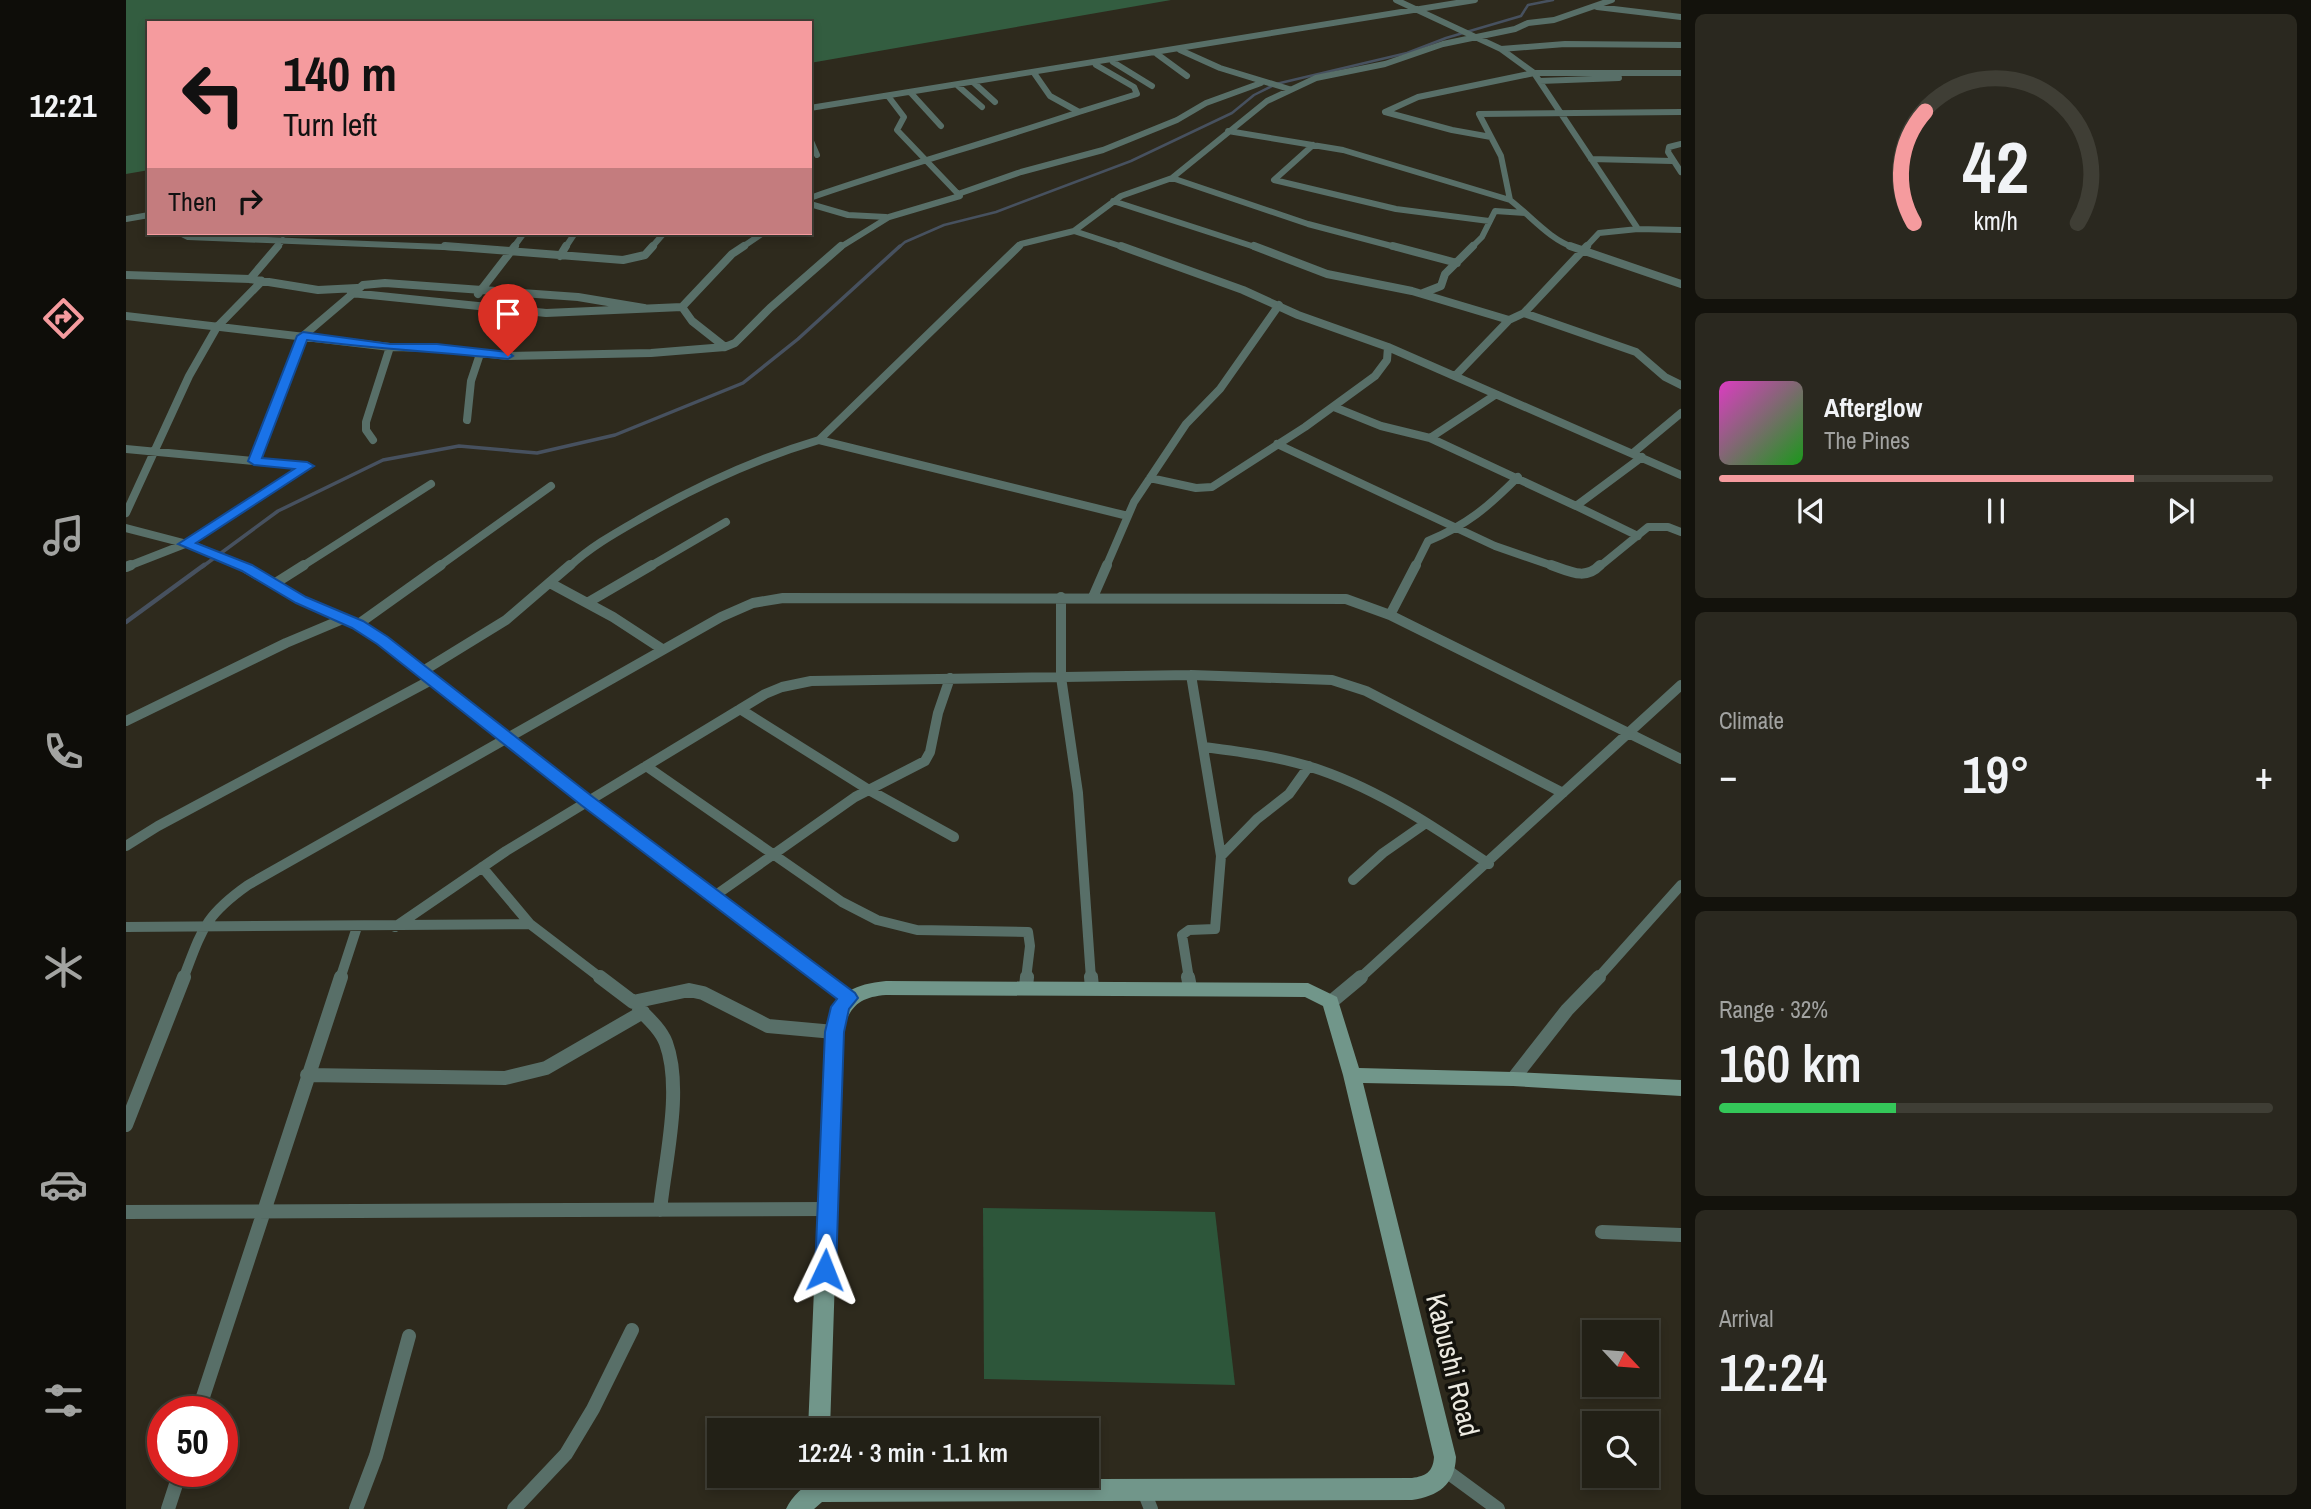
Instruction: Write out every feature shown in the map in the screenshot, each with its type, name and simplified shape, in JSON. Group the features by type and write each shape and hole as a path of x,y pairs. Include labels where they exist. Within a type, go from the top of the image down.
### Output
{"main road":[{"path":"819,1418 834,1032 840,1007 849,998 873,989 886,988 1190,988 1308,990 1331,1002"},
{"name":"Kabushi Road","path":"920,1488 1147,1499 1412,1489 1430,1486 1440,1479 1445,1469 1445,1457 1352,1075 1331,1002"},
{"path":"1352,1075 1513,1079 1681,1088"},
{"name":"Kabushi Road","path":"798,1509 813,1488"}],"street":[{"path":"1396,0 1500,49 1534,73 1638,229"},
{"path":"812,108 1096,65 1475,0"},
{"path":"423,671 485,634 576,559 613,534 698,486 776,453 819,440 1021,244 1074,231 1113,201 1138,189 1172,178 1267,101 1316,78 1385,64 1471,36 1553,20 1612,0"},
{"path":"1595,7 1681,17"},
{"path":"1500,49 1565,44 1681,45"},
{"path":"1180,50 1261,83 1289,89"},
{"path":"1157,54 1187,76"},
{"path":"1113,62 1152,86"},
{"path":"812,197 890,170 927,161 1133,96 1138,91 1096,65"},
{"path":"1034,73 1050,96 1079,112"},
{"path":"1491,137 1452,130 1385,112 1418,97 1534,73 1679,73"},
{"path":"1539,81 1648,78 1679,73"},
{"path":"974,82 995,102"},
{"path":"958,194 1021,172 1103,150 1177,120 1206,103 1261,83"},
{"path":"957,85 982,107"},
{"path":"909,92 941,126"},
{"path":"888,96 904,117 897,130 958,194"},
{"path":"1510,200 1501,156 1481,112 1681,112"},
{"path":"1228,131 1313,145 1370,158 1510,200 1538,222 1553,239 1681,285"},
{"path":"812,144 817,155"},
{"path":"1681,144 1669,147 1672,161 1681,172"},
{"path":"1313,145 1274,180 1396,209 1489,221"},
{"path":"1591,159 1672,161"},
{"path":"1172,178 1308,224 1457,263"},
{"path":"812,205 848,215 889,217 960,196 958,194"},
{"path":"1113,201 1235,239 1327,274 1420,293 1509,320"},
{"path":"1420,293 1441,286 1445,274 1482,237 1495,211 1525,213"},
{"path":"126,219 147,215"},
{"path":"127,318 390,347 437,348 480,354 651,353 725,347 735,343 751,330 770,308 842,245 889,217"},
{"path":"1455,376 1509,320 1524,313 1599,233 1638,229 1681,230"},
{"path":"1666,230 1681,236"},
{"path":"1074,231 1157,258 1388,346 1681,475"},
{"path":"184,235 405,244 634,259 650,250 662,235"},
{"path":"466,305 481,291 523,235"},
{"path":"560,256 574,235"},
{"path":"126,275 250,279 317,290 354,291 546,313 682,307 715,276 732,254 760,235"},
{"path":"250,279 282,240"},
{"path":"126,513 189,376 217,327 262,281"},
{"path":"254,461 303,336 354,291 373,282 578,297 644,308"},
{"path":"1093,597 1128,516 1150,478 1186,424 1220,389 1279,305"},
{"path":"682,307 692,321 725,347"},
{"path":"1524,313 1636,352 1665,377 1681,385"},
{"path":"1150,478 1196,488 1212,487 1334,407 1384,367 1388,346"},
{"path":"373,440 366,429 366,422 390,347"},
{"path":"467,419 471,381 480,354"},
{"path":"1430,438 1495,395"},
{"path":"1334,407 1381,425 1430,438 1518,477 1638,536"},
{"path":"1576,506 1638,455 1681,413"},
{"path":"819,440 1128,516"},
{"path":"1277,444 1458,529 1541,563 1587,575 1648,527 1668,527 1681,532"},
{"path":"126,449 307,466 185,544 126,567"},
{"path":"1390,615 1428,541 1458,529 1493,502 1518,477"},
{"path":"274,584 431,484"},
{"path":"357,625 551,486"},
{"path":"587,603 726,522"},
{"path":"126,528 185,544 247,568 301,600 357,625 423,671 587,801 849,998"},
{"path":"550,583 662,649"},
{"path":"1061,597 1061,677 1078,793 1092,988"},
{"path":"126,1125 204,926 220,905 248,884 662,649 752,603 783,598 1061,597 1318,597 1353,601 1390,615 1681,760"},
{"path":"126,721 286,643 343,619"},
{"path":"1190,988 1182,935 1189,930 1215,929 1222,856 1204,747 1198,729 1191,675"},
{"path":"395,927 482,867 740,709 782,687 811,681 1191,675 1332,680 1354,687 1563,793"},
{"path":"713,897 855,797 912,770 929,757 938,713 950,678"},
{"path":"126,846 158,825 433,680"},
{"path":"1331,1002 1489,864 1626,732 1681,685"},
{"path":"740,709 869,790 954,837"},
{"path":"1204,747 1263,755 1308,766 1358,787 1426,823 1489,864"},
{"path":"646,766 842,902 877,920 916,930 1028,932 1030,953 1026,965 1026,988"},
{"path":"1222,856 1257,819 1289,794 1308,766"},
{"path":"1353,880 1383,853 1426,823"},
{"path":"482,867 530,924 633,1002 665,1041 670,1058 671,1085 660,1210"},
{"path":"1513,1079 1567,1010 1681,885"},
{"path":"126,927 530,924"},
{"path":"203,1396 357,927"},
{"path":"633,1002 689,990 703,993 768,1026 834,1032"},
{"path":"307,1075 505,1077 546,1068 643,1012"},
{"path":"126,1212 828,1209"},
{"path":"1602,1232 1681,1235"},
{"path":"514,1509 542,1484 565,1455 586,1421 632,1330"},
{"path":"356,1509 379,1445 409,1336"},
{"path":"1445,1469 1498,1509"},
{"path":"168,1509 175,1487"}],"green space":[{"path":"126,0 1171,0 812,63 812,21 147,21 147,170 126,174"},
{"path":"983,1208 1215,1212 1235,1385 984,1379"}],"waterway":[{"path":"898,248 905,242 944,225 996,212 1131,161 1232,113 1254,95 1276,84 1407,53 1446,38 1521,16 1528,5 1553,0"},
{"path":"202,567 278,511 383,460 459,446 537,453 615,435 743,383 798,339 900,246"},
{"path":"126,622 204,565"}],"route":[{"path":"508,356 437,348 390,347 303,336 254,461 307,466 185,544 247,568 301,600 383,640 587,801 849,998 836,1016 834,1032 825,1270"}]}
